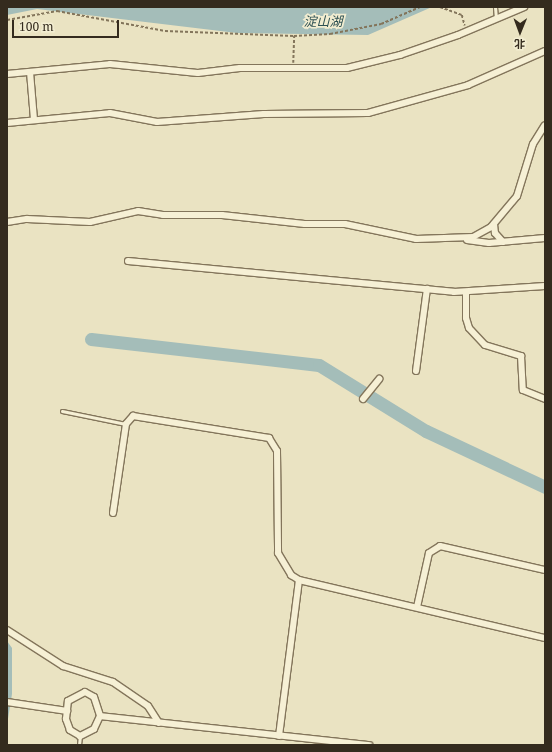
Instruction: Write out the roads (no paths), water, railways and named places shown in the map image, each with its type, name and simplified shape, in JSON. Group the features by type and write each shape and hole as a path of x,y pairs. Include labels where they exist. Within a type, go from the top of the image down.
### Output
{"street":[{"path":"7,74 110,64 198,73 240,68 293,70 368,64 467,32 524,7"},
{"path":"7,123 110,113 156,122 264,114 368,113 468,85 545,51"},
{"path":"30,72 34,120"},
{"path":"462,239 474,237 494,224 517,196 533,144 545,125"},
{"path":"7,222 27,219 90,222 138,211 163,215 222,215 292,223 345,224 389,236 503,242 545,238"},
{"path":"494,224 495,233 503,242"},
{"path":"128,262 466,292 545,286"},
{"path":"416,371 427,289"},
{"path":"466,292 466,318 469,328 485,345 521,356 523,390 545,399"},
{"path":"363,399 379,379"},
{"path":"113,513 126,424 133,416 250,433 275,443 278,553 291,575 299,580 545,638"},
{"path":"417,607 429,553 440,546 545,570"},
{"path":"279,736 299,580"},
{"path":"7,630 63,666 113,682 148,706 159,723"},
{"path":"85,692 94,697 100,716 94,729 80,736 70,730 67,711 68,701 85,692"},
{"path":"7,702 67,711"},
{"path":"100,716 370,745"}],"lane":[{"path":"495,7 496,20"},
{"path":"62,411 126,424"},
{"path":"79,745 80,736"}],"water":[{"name":"淀山湖","path":"7,7 432,7 368,35 237,33 37,9 7,15"},
{"path":"7,641 12,648 12,694 7,725"}],"waterway":[{"path":"91,339 319,365 426,431 545,487"}]}
